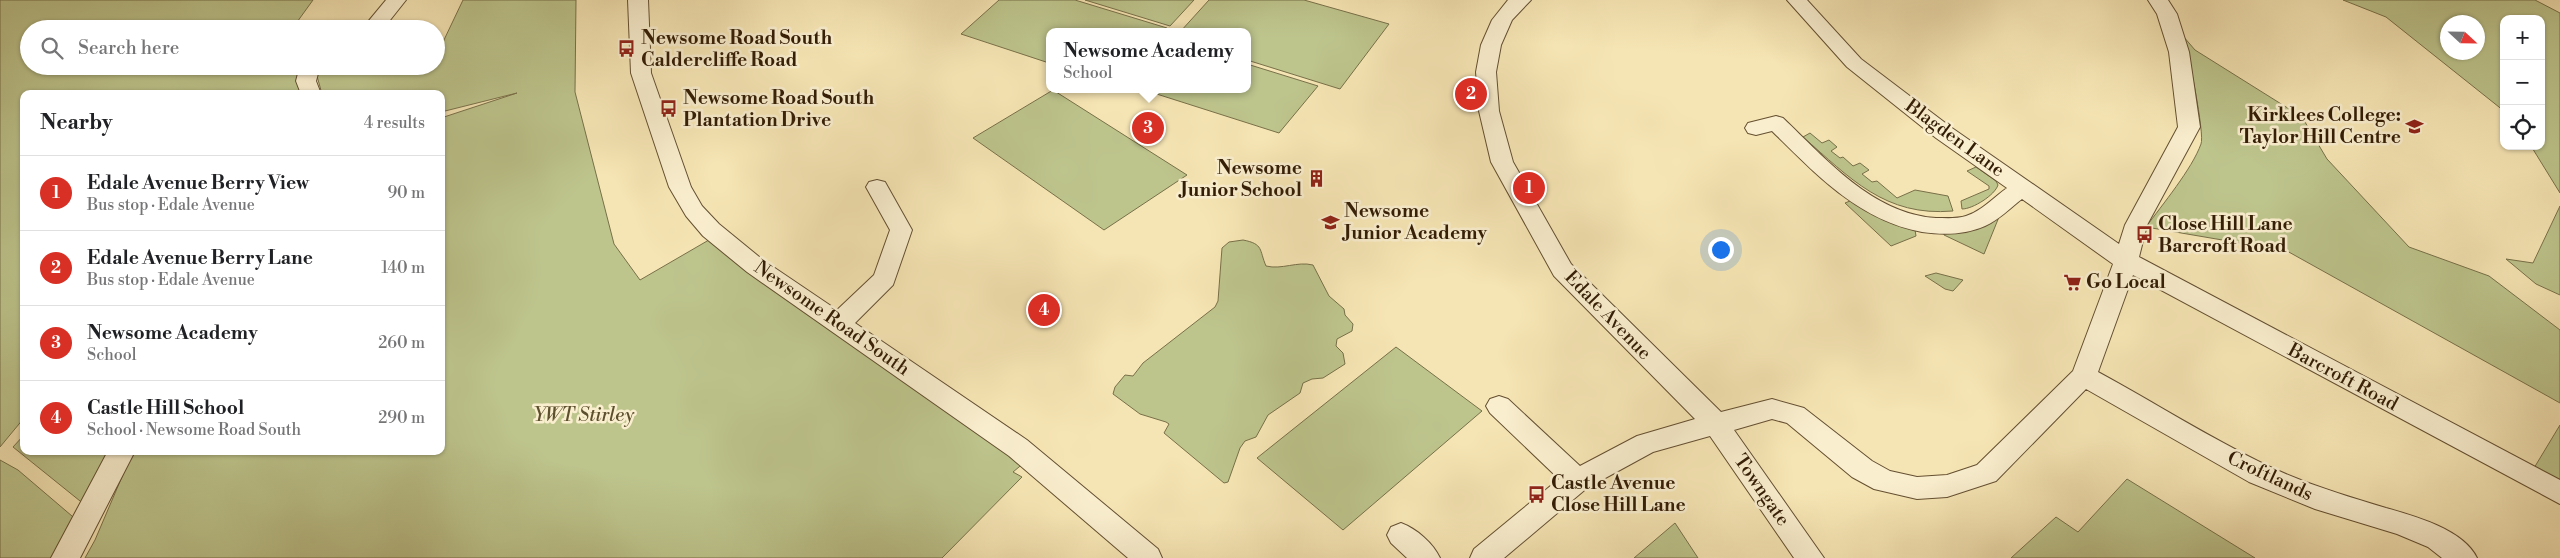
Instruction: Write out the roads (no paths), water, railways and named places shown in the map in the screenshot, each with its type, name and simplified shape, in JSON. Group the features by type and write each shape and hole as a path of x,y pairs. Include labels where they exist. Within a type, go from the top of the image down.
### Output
{"street":[{"path":"381,20 396,0"},
{"name":"Newsome Road South","path":"638,0 641,73 680,187 694,211 711,230 755,266 1018,448 1148,558"},
{"name":"Edale Avenue","path":"1521,0 1512,6 1502,20 1491,45 1486,72 1489,111 1502,162 1562,270 1715,423"},
{"name":"Blagden Lane","path":"1797,0 1854,63 1944,133 2126,261"},
{"path":"1484,558 1577,480 1646,443 1772,409 1795,415 1862,470 1884,481 1917,488 1947,486 1986,473 2084,376 2126,261 2136,225 2189,127 2179,52 2167,14 2158,0"},
{"path":"308,75 306,81 309,90"},
{"path":"1756,128 1776,123 1859,198 1891,215 1926,230 1976,221 2022,187"},
{"path":"839,323 885,279 901,230 884,190"},
{"name":"Barcroft Road","path":"2126,261 2560,493"},
{"name":"Croftlands","path":"2084,376 2259,474 2326,501 2420,531 2438,539 2463,558"},
{"path":"1499,406 1577,480"},
{"name":"Towngate","path":"1715,423 1810,558"},
{"path":"64,558 120,455"},
{"path":"1401,535 1426,558"}],"place":[{"name":"Newsome Road South Caldercliffe Road","path":"627,49"},
{"name":"Edale Avenue Berry Lane","path":"1471,94"},
{"name":"Newsome Road South Plantation Drive","path":"669,109"},
{"name":"Kirklees College: Taylor Hill Centre","path":"2415,126"},
{"name":"Newsome Academy","path":"1148,128"},
{"name":"Newsome Junior School","path":"1316,179"},
{"name":"Edale Avenue Berry View","path":"1529,188"},
{"name":"Newsome Junior Academy","path":"1330,222"},
{"name":"Close Hill Lane Barcroft Road","path":"2144,235"},
{"name":"Go Local","path":"2072,282"},
{"name":"Castle Hill School","path":"1044,310"},
{"name":"Castle Avenue Close Hill Lane","path":"1537,494"}],"park label":[{"name":"YWT Stirley","path":"584,415"}]}
